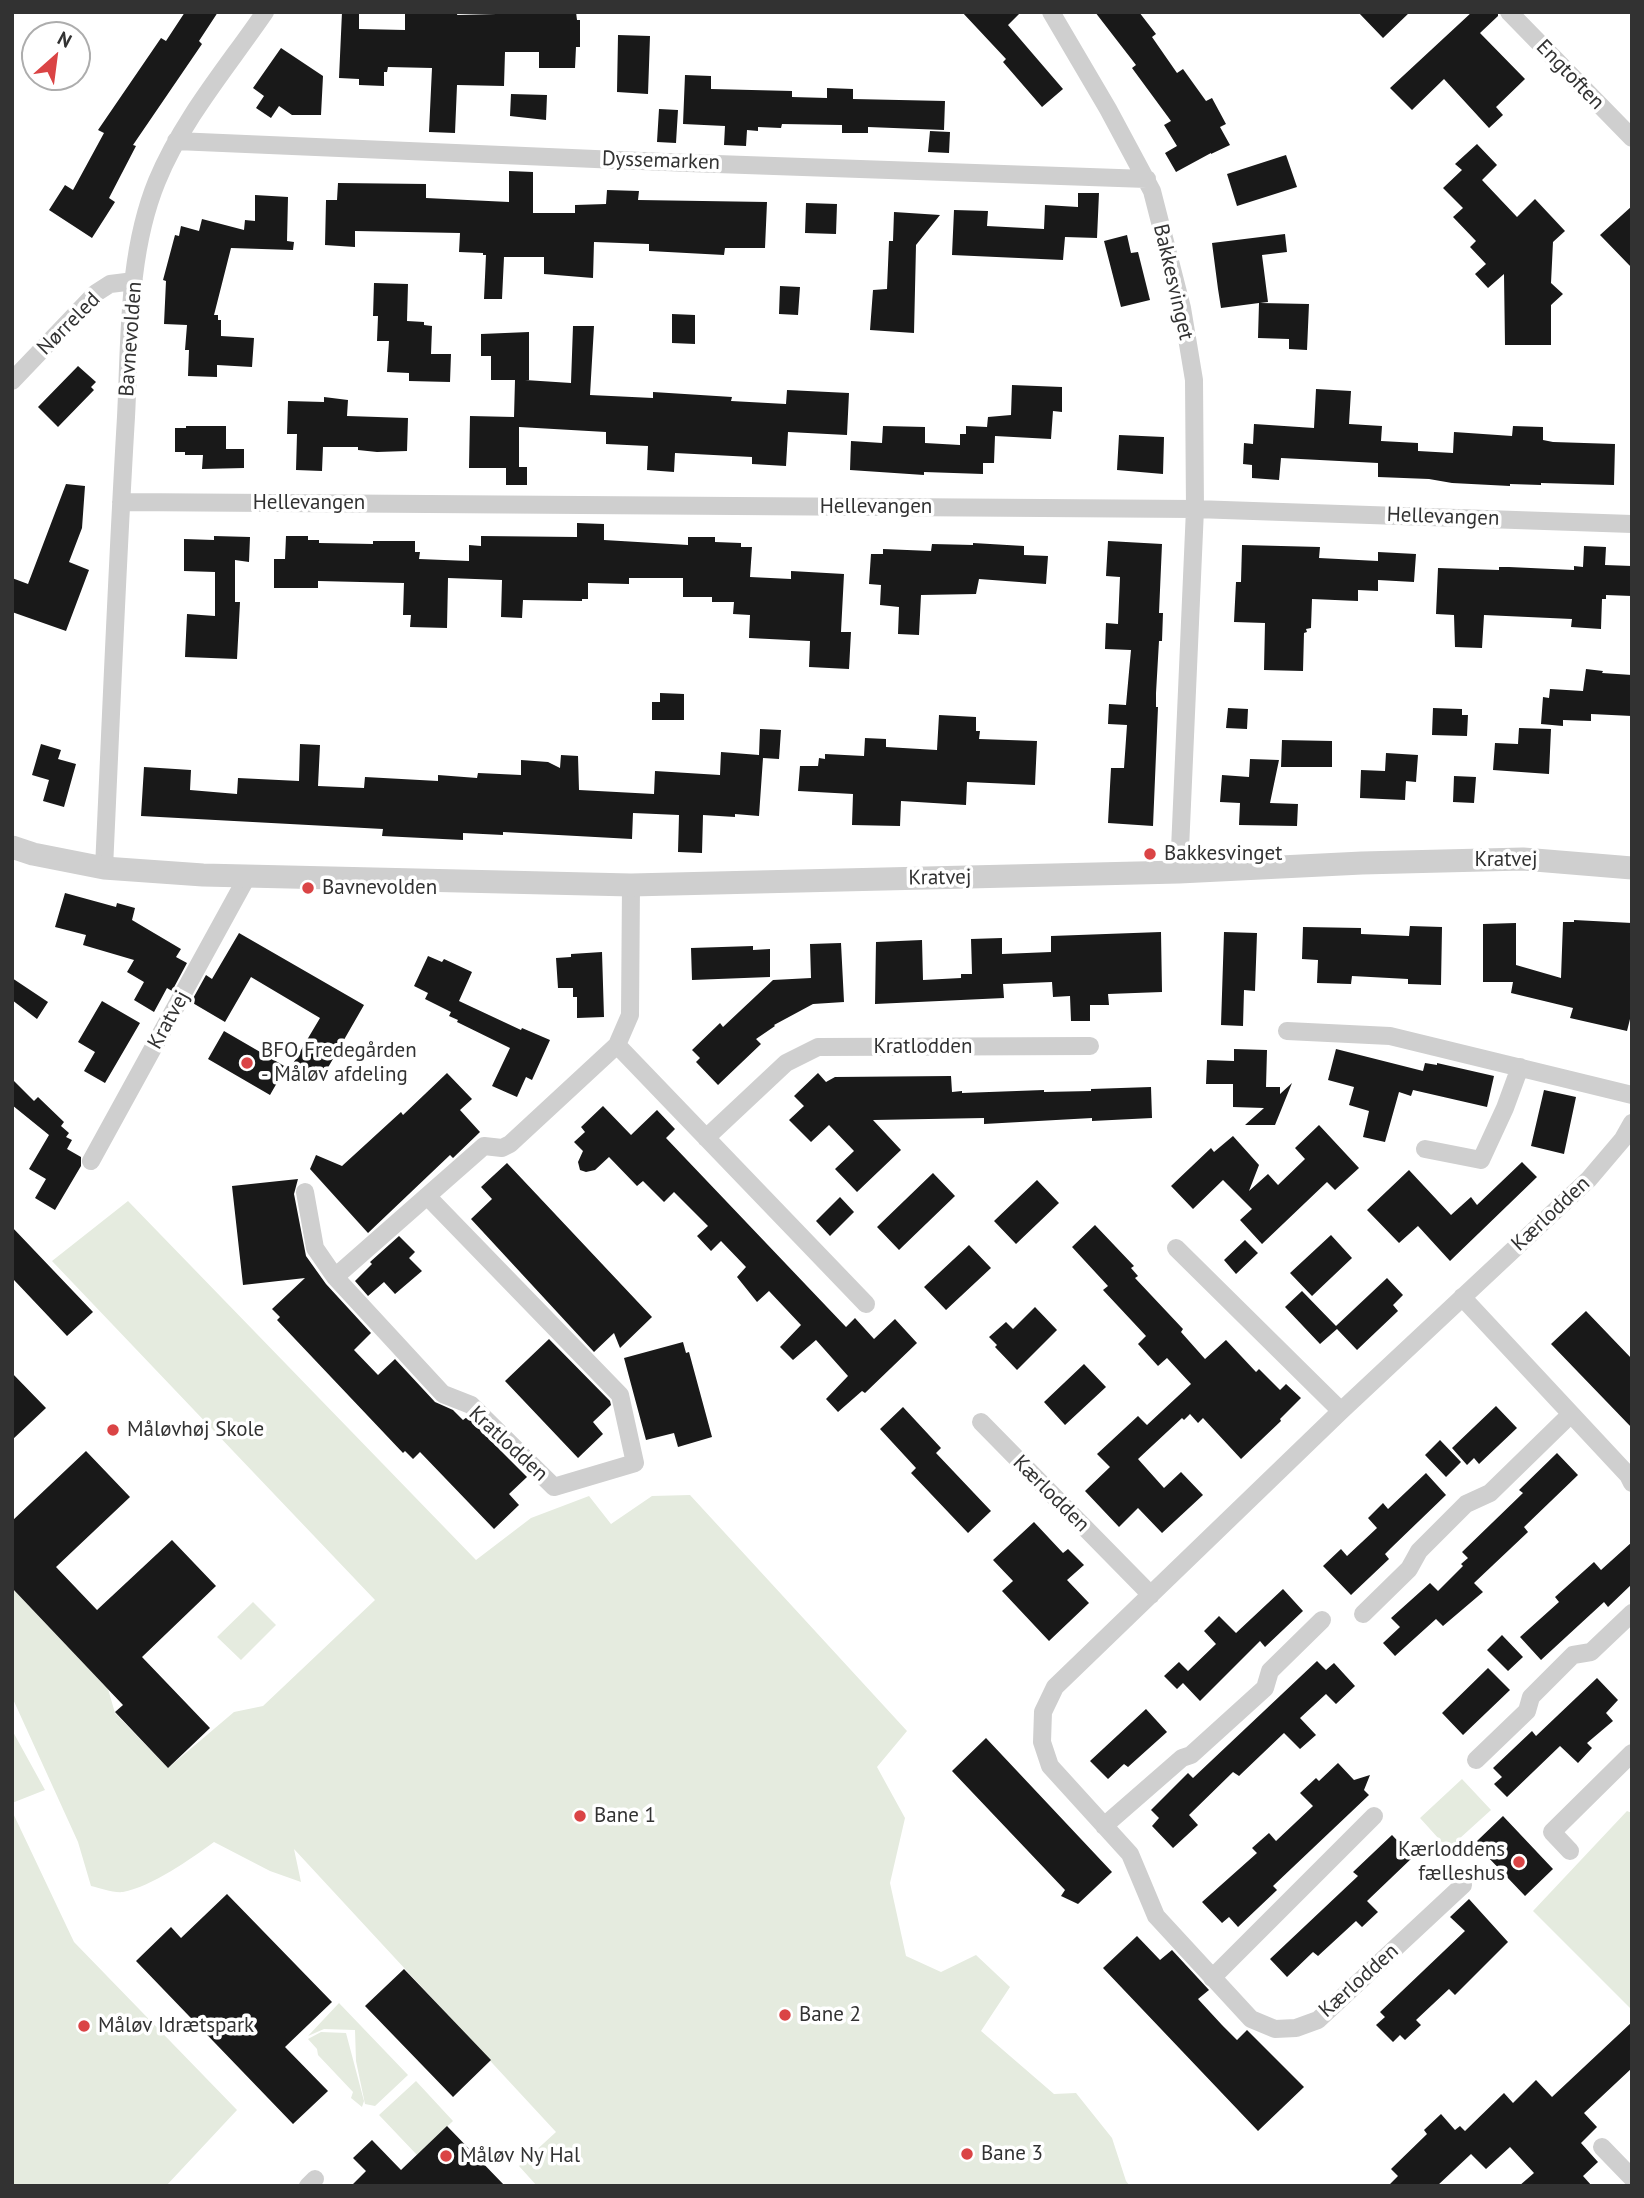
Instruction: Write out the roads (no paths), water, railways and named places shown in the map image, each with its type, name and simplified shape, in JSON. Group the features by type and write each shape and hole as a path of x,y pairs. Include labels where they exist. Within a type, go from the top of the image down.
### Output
{"street":[{"name":"Bavnevolden","path":"104,868 134,281 142,226 156,182 176,141 265,12"},
{"name":"Bakkesvinget","path":"1051,12 1147,178 1182,308 1194,380 1195,509 1178,872"},
{"name":"Engtoften","path":"1509,12 1632,138"},
{"name":"Dyssemarken","path":"176,141 660,162 1147,178"},
{"name":"Nørreled","path":"12,382 96,293 110,285 134,281"},
{"name":"Hellevangen","path":"121,502 1195,509 1632,524"},
{"name":"Kratvej","path":"12,847 33,854 104,868 247,877 631,885 1178,872 1523,859 1632,868"},
{"name":"Kratvej","path":"91,1161 247,877"},
{"path":"335,1277 484,1146 502,1148 510,1144 617,1045 630,1015 631,885"},
{"path":"1287,1031 1390,1036 1632,1095"},
{"path":"617,1045 866,1304"},
{"name":"Kratlodden","path":"706,1138 786,1063 818,1047 1090,1046"},
{"path":"1425,1149 1480,1160 1506,1108 1520,1067"},
{"name":"Kærlodden","path":"1463,1885 1318,2020 1296,2028 1275,2029 1251,2019 1156,1916 1130,1854 1050,1766 1042,1742 1043,1712 1055,1687 1341,1410 1589,1179 1623,1139 1632,1122"},
{"name":"Kratlodden","path":"305,1192 314,1248 335,1277 443,1394 471,1405 554,1486 635,1463 620,1395 427,1196"},
{"path":"1176,1248 1341,1410"},
{"path":"1462,1297 1628,1475 1632,1483"},
{"path":"1363,1614 1409,1569 1419,1551 1466,1504 1490,1493 1571,1414"},
{"name":"Kærlodden","path":"981,1422 1151,1595"},
{"path":"1476,1760 1527,1711 1531,1697 1573,1655 1591,1652 1632,1614"},
{"path":"1104,1826 1182,1758 1191,1755 1265,1688 1270,1671 1322,1620"},
{"path":"1570,1851 1552,1832 1632,1753"},
{"path":"1212,1978 1374,1816"},
{"path":"1602,2147 1632,2178"}],"place":[{"name":"Bakkesvinget","path":"1150,854"},
{"name":"Bavnevolden","path":"308,888"},
{"name":"BFO Fredegården - Måløv afdeling","path":"247,1063"},
{"name":"Måløvhøj Skole","path":"113,1430"},
{"name":"Bane 1","path":"580,1816"},
{"name":"Kærloddens fælleshus","path":"1519,1862"},
{"name":"Bane 2","path":"785,2015"},
{"name":"Måløv Idrætspark","path":"84,2026"},
{"name":"Bane 3","path":"967,2154"},
{"name":"Måløv Ny Hal","path":"446,2156"}]}
